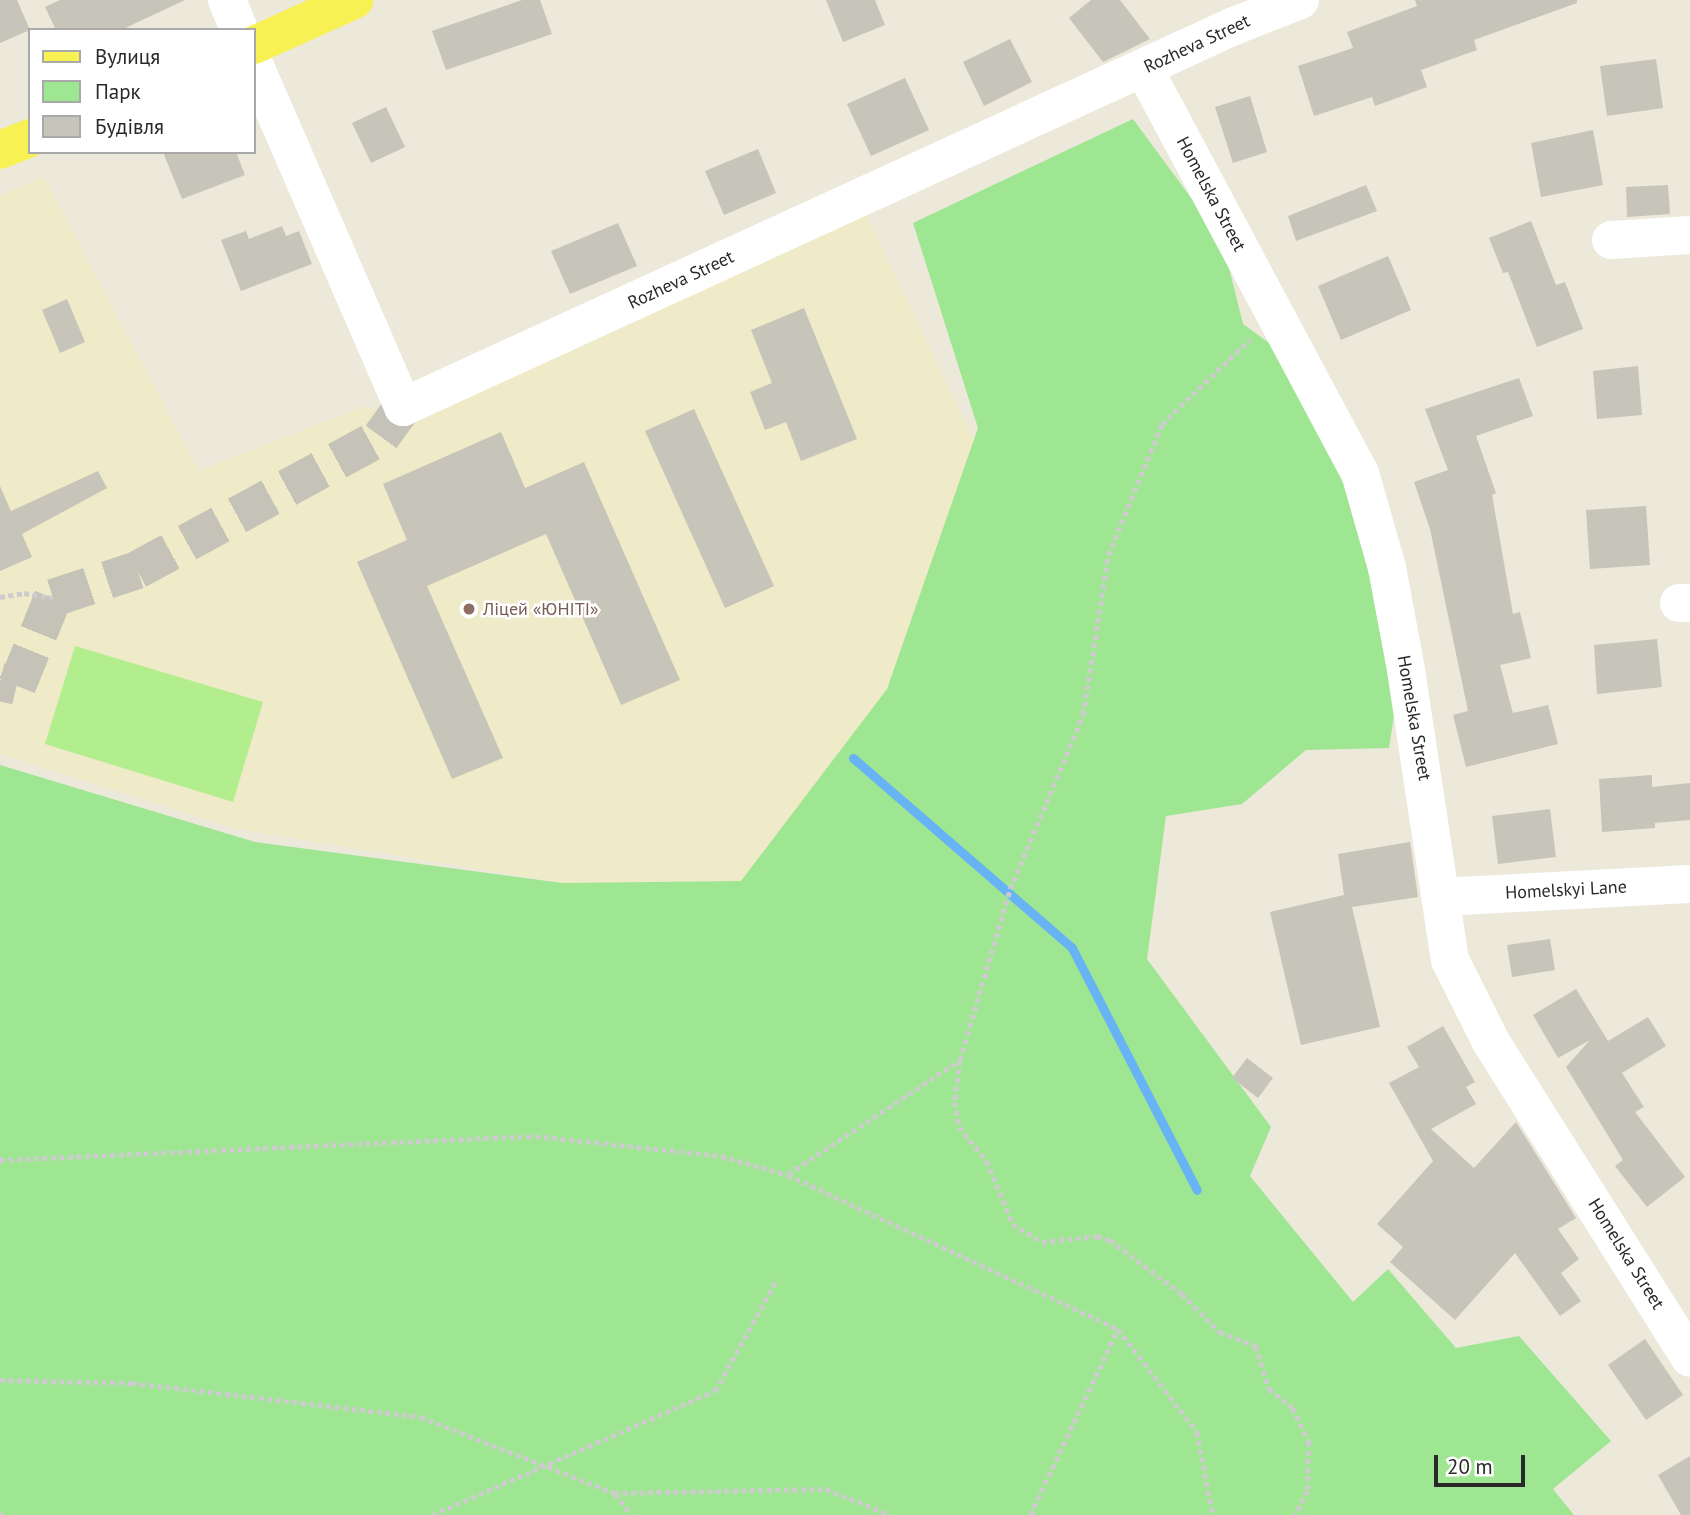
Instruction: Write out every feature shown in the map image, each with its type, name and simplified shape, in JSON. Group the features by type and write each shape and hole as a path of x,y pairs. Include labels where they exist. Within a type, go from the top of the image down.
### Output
{"main road":[{"path":"256,44 354,0"},
{"path":"0,150 28,139"}],"street":[{"path":"227,0 238,28"},
{"name":"Rozheva Street","path":"256,69 403,407 1300,0"},
{"name":"Homelska Street","path":"1144,69 1360,473 1387,568 1450,960 1491,1042 1690,1358"},
{"path":"1611,240 1690,235"},
{"name":"Homelskyi Lane","path":"1441,897 1690,884"}],"path":[{"path":"1276,314 1162,424 1108,555 1083,715 1010,888 960,1060 955,1102 959,1127 987,1161 1013,1224 1042,1242 1097,1236 1110,1240 1182,1294 1220,1332 1256,1346 1269,1389 1293,1408 1309,1442 1308,1491 1295,1515"},
{"path":"0,597 24,593 53,598"},
{"path":"788,1175 960,1060"},
{"path":"0,1160 535,1136 721,1156 788,1175 1118,1329 1198,1432 1213,1515"},
{"path":"432,1515 715,1391 777,1279"},
{"path":"1030,1515 1118,1329"},
{"path":"0,1380 132,1382 421,1417 614,1493 826,1489 890,1515"},
{"path":"614,1493 632,1515"}],"shaded area":[{"name":"Ліцей «ЮНІТІ»","path":"44,177 199,471 364,406 397,416 864,210 997,488 880,730 741,881 562,883 237,829 0,754 0,195"}],"green space":[{"path":"1133,119 1222,240 1243,324 1294,361 1351,478 1399,684 1389,748 1306,750 1242,804 1166,816 1147,959 1271,1127 1250,1176 1353,1302 1388,1269 1456,1348 1519,1336 1611,1441 1553,1489 1574,1515 0,1515 0,765 255,842 562,883 741,881 887,689 978,428 913,223"},
{"path":"75,646 263,702 233,802 45,744"}],"building":[{"path":"0,0 17,0 28,31 0,43"},
{"path":"60,0 185,0 125,28 55,28 45,7"},
{"path":"522,0 540,0 552,34 446,70 432,31"},
{"path":"826,0 875,0 885,25 843,42"},
{"path":"1091,0 1120,0 1150,39 1103,62 1069,18"},
{"path":"1415,0 1577,0 1577,3 1474,40 1477,50 1421,70 1427,87 1375,106 1372,97 1314,116 1298,66 1353,48 1347,32 1417,6"},
{"path":"1010,39 1032,82 984,106 963,62"},
{"path":"1656,59 1663,108 1607,116 1600,66"},
{"path":"905,78 929,130 871,156 847,104"},
{"path":"1250,96 1267,152 1233,163 1215,107"},
{"path":"386,107 405,147 371,163 352,123"},
{"path":"1593,130 1603,185 1541,197 1531,143"},
{"path":"758,149 776,193 724,215 705,171"},
{"path":"164,154 237,154 245,175 182,199"},
{"path":"1366,185 1377,211 1296,241 1288,216"},
{"path":"1668,185 1670,214 1627,217 1626,187"},
{"path":"1531,221 1556,285 1565,282 1583,329 1537,347 1508,272 1503,273 1489,238"},
{"path":"618,223 637,266 570,294 551,251"},
{"path":"282,226 286,236 299,231 312,264 241,291 221,240 246,231 249,239"},
{"path":"1388,256 1411,310 1341,340 1318,286"},
{"path":"67,299 85,342 60,353 42,310"},
{"path":"804,308 857,439 801,461 786,422 765,430 750,392 772,383 751,330"},
{"path":"1638,366 1642,415 1597,419 1593,371"},
{"path":"1519,378 1533,416 1476,436 1496,493 1492,495 1513,614 1520,612 1531,658 1500,665 1513,713 1548,705 1558,744 1466,767 1453,715 1468,711 1430,529 1414,482 1448,470 1425,409"},
{"path":"694,409 774,586 725,608 645,431"},
{"path":"501,432 525,488 584,462 680,680 621,705 546,534 427,586 503,758 452,779 357,562 407,540 383,484"},
{"path":"98,471 107,488 22,534 32,557 0,571 0,486 11,511"},
{"path":"1646,506 1650,565 1590,569 1586,510"},
{"path":"1657,639 1662,687 1597,694 1594,645"},
{"path":"1652,775 1652,787 1690,783 1690,820 1655,823 1655,828 1602,832 1599,779"},
{"path":"1550,809 1556,857 1498,864 1492,816"},
{"path":"1410,842 1418,897 1352,907 1380,1027 1301,1045 1270,912 1344,895 1338,854"},
{"path":"1550,939 1555,970 1512,977 1507,945"},
{"path":"1576,989 1608,1041 1648,1017 1666,1046 1622,1073 1644,1107 1635,1112 1685,1177 1647,1207 1615,1166 1623,1160 1566,1067 1590,1040 1558,1058 1533,1015"},
{"path":"1443,1026 1475,1082 1466,1087 1476,1104 1431,1129 1474,1168 1516,1122 1576,1218 1558,1229 1579,1259 1561,1273 1581,1301 1560,1316 1515,1253 1455,1320 1390,1262 1403,1247 1377,1224 1433,1161 1389,1083 1419,1067 1407,1047"},
{"path":"1247,1058 1273,1078 1258,1098 1232,1078"},
{"path":"1645,1339 1683,1395 1646,1420 1608,1365"},
{"path":"1690,1456 1690,1515 1681,1515 1658,1475"}],"waterway":[{"path":"853,758 1072,948 1197,1190"}],"tunnel":[{"path":"0,682 17,686 53,598 137,570 381,437 403,407"}],"place":[{"name":"Ліцей «ЮНІТІ»","path":"469,609"}]}
